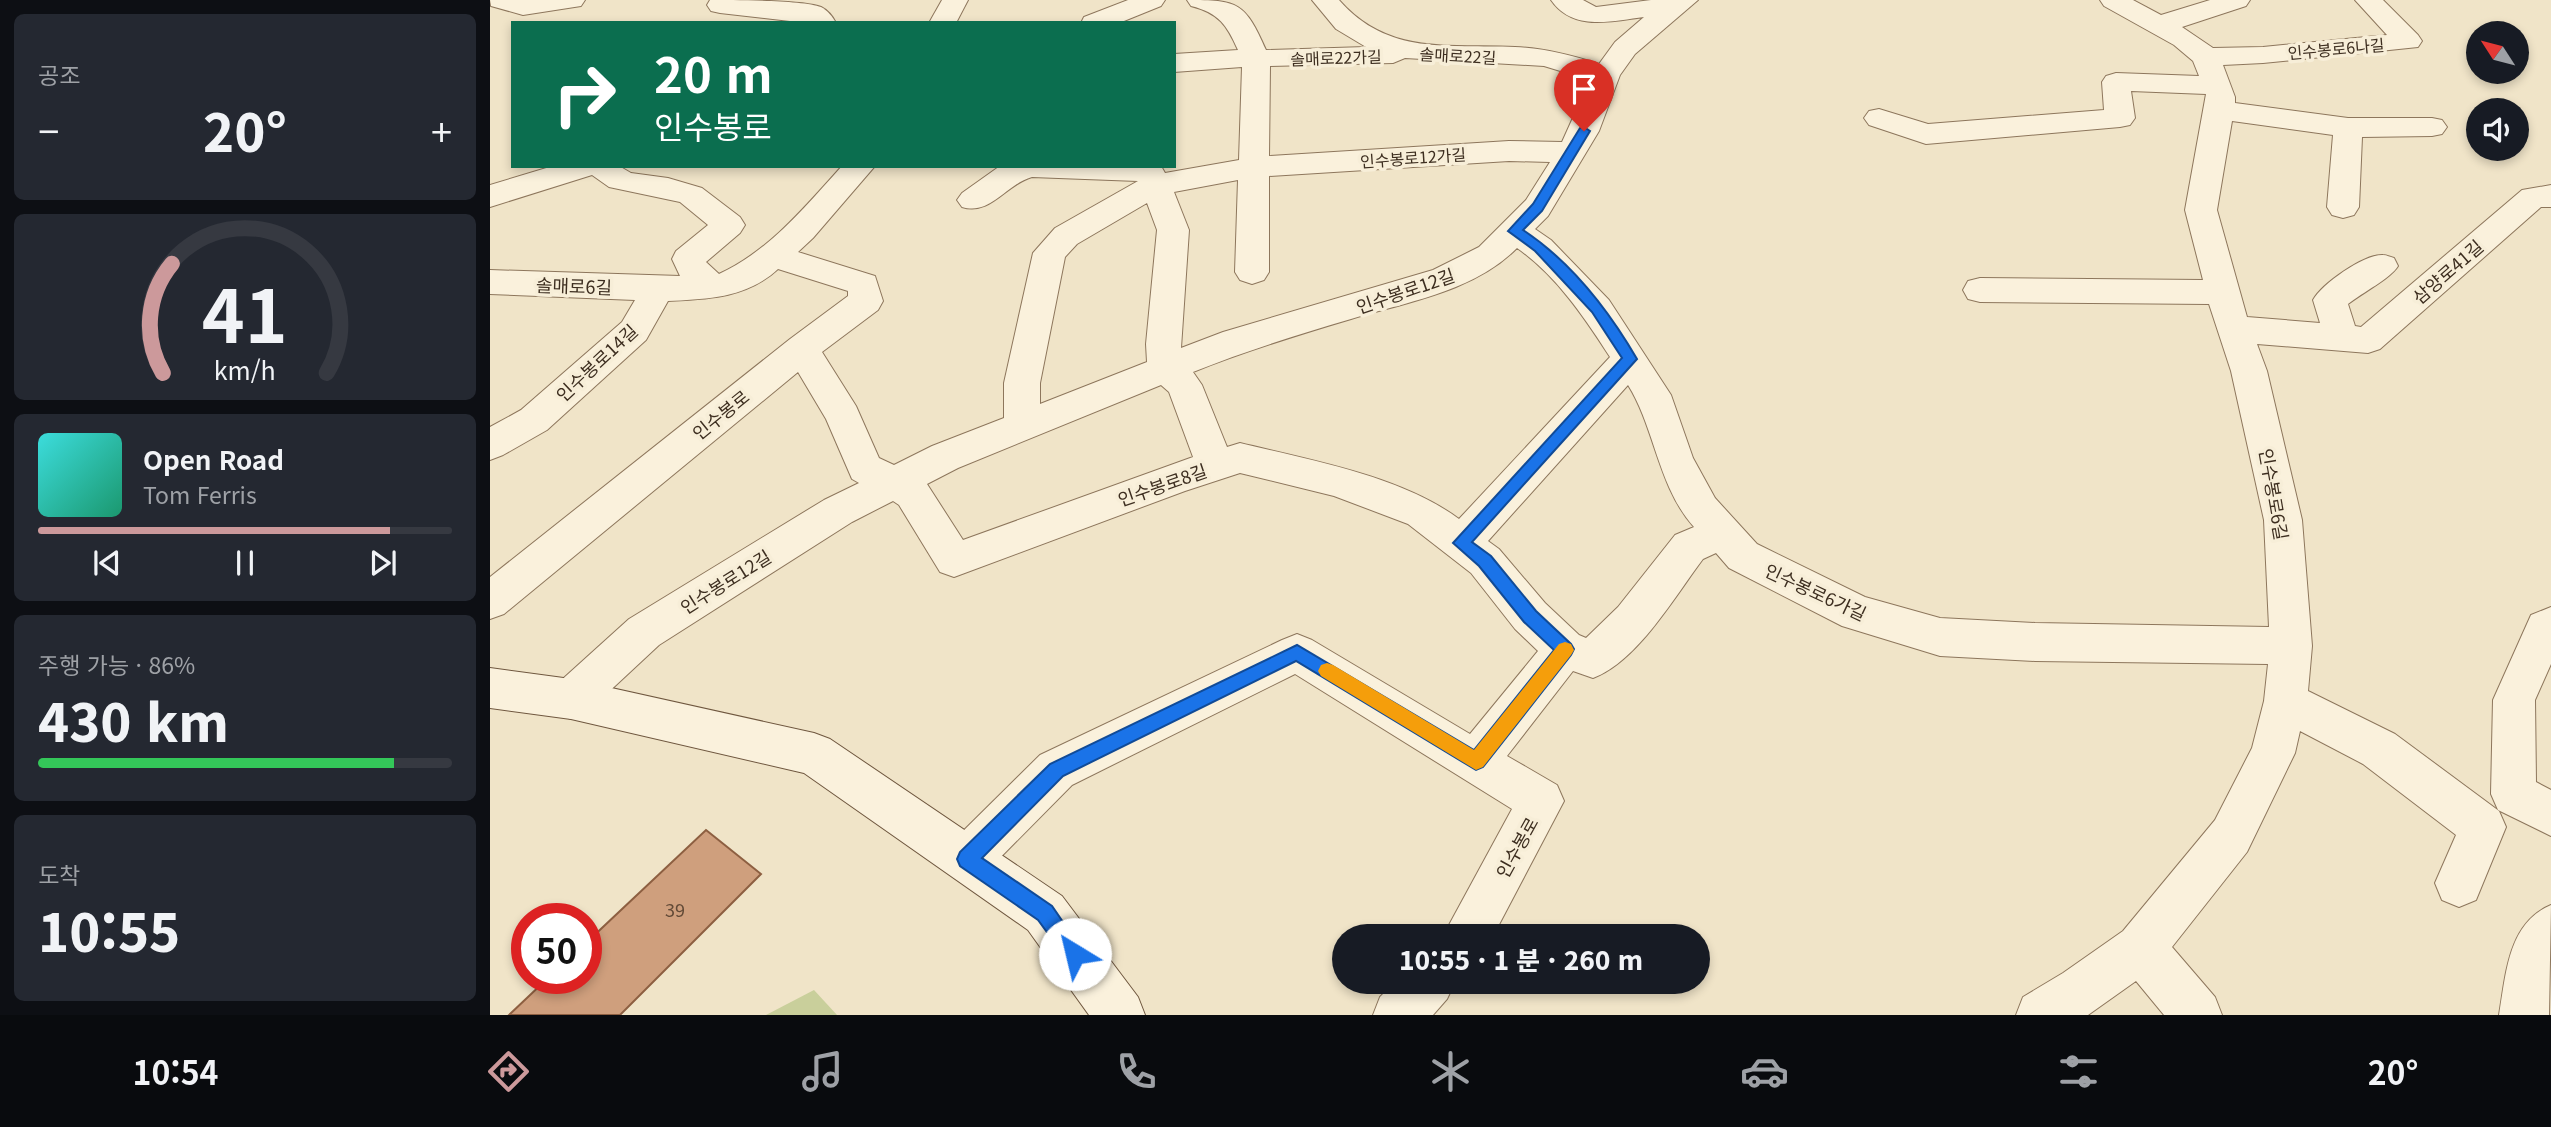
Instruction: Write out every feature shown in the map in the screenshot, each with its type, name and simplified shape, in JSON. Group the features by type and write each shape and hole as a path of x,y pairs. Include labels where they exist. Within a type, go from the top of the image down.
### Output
{"street":[{"path":"497,4 523,7 572,0"},
{"path":"943,21 955,0"},
{"path":"1095,21 1103,0"},
{"path":"1099,21 1152,0"},
{"name":"솔매로22길","path":"1325,0 1359,36 1416,54 1544,58 1606,75"},
{"path":"1564,0 1591,16 1680,3"},
{"path":"2113,0 2184,39 2214,84"},
{"path":"2159,25 2236,0"},
{"name":"인수봉로6나길","path":"2214,84 2263,55 2408,41 2368,0"},
{"path":"1218,3 1239,20 1256,60 1252,272"},
{"name":"인수봉로12길","path":"571,699 644,632 838,511 945,457 1235,341 1444,279 1490,255 1537,208 1584,131 1606,75 1625,48 1680,3"},
{"path":"717,9 813,13 821,21"},
{"name":"솔매로22가길","path":"1176,63 1416,54"},
{"path":"1878,118 1926,134 2120,118 2116,82 2214,84 2348,128 2432,127"},
{"name":"인수봉로6길","path":"2041,1015 2081,991 2140,948 2231,836 2273,753 2285,701 2291,646 2283,520 2249,371 2234,329 2201,210 2214,84"},
{"path":"2343,207 2348,128"},
{"name":"인수봉로12가길","path":"1149,173 1509,151 1571,152"},
{"path":"490,196 581,168"},
{"path":"602,168 608,176 633,184 691,194 729,225 688,259 692,269 711,286"},
{"path":"673,190 703,168"},
{"path":"658,289 722,286 757,270 802,230 858,168"},
{"path":"974,200 1019,170 1040,168"},
{"path":"1066,168 1149,173"},
{"path":"1149,173 1173,230 1163,344 1166,368 1184,385 1216,465"},
{"path":"1022,425 1022,383 1049,253 1066,236 1149,173"},
{"name":"삼양로41길","path":"2234,329 2368,340 2533,197 2551,196"},
{"name":"인수봉로6가길","path":"1515,231 1540,247 1597,309 1653,395 1675,460 1701,509 1743,556 1856,613 1940,637 2047,642 2291,646"},
{"name":"인수봉로","path":"490,601 802,348 866,301 863,284 773,256"},
{"path":"2341,337 2330,300 2357,279 2382,266"},
{"name":"솔매로6길","path":"490,282 658,289"},
{"name":"인수봉로14길","path":"490,445 534,420 634,331 658,289"},
{"path":"1980,290 2223,292"},
{"path":"802,348 843,416 865,468 892,483"},
{"path":"1461,543 1630,359"},
{"name":"인수봉로8길","path":"892,483 913,494 954,560 1240,458 1338,482 1422,513 1485,561 1530,617 1565,649"},
{"path":"1476,761 1565,649 1593,659 1633,620 1689,547 1722,533"},
{"path":"2551,625 2546,628 2514,700 2514,794 2551,814"},
{"name":"인수봉로","path":"967,859 1056,770 1297,653 1541,801 1474,924"},
{"path":"490,688 571,699 814,754 1045,913 1119,1015"},
{"path":"2285,701 2379,750 2483,827 2459,883"},
{"path":"2524,1015 2533,957 2551,929"},
{"path":"2140,948 2197,1015"},
{"path":"1398,1015 1418,994"}],"green space":[{"path":"814,990 837,1015 766,1015"}],"building":[{"path":"706,830 761,874 620,1015 509,1015 531,994 602,994 602,928"}],"slow traffic":[{"path":"1327,671 1476,761 1565,650"}],"route":[{"path":"1075,954 1045,913 967,859 1056,770 1297,653 1476,761 1565,649 1530,617 1485,561 1461,543 1630,359 1597,309 1540,247 1515,231 1537,208 1584,131"}]}
